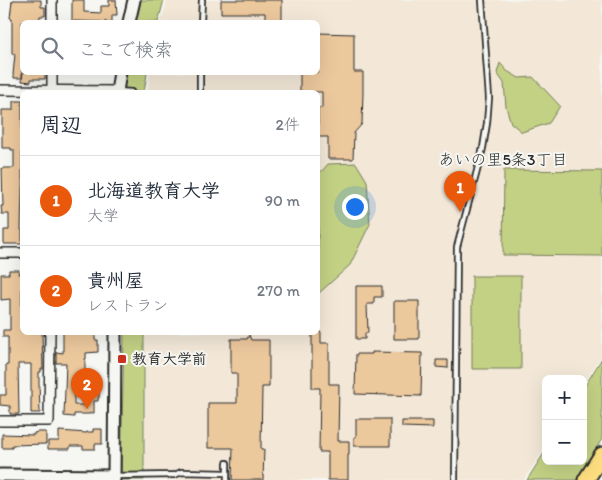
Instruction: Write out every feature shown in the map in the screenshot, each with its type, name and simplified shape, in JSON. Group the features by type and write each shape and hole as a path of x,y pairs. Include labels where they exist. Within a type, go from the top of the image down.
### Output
{"highway":[{"path":"586,480 602,455"}],"street":[{"path":"52,0 52,20"},
{"path":"129,20 134,0"},
{"path":"52,75 52,90"},
{"path":"117,90 120,75"},
{"path":"0,90 20,91"},
{"path":"0,253 20,253"},
{"path":"0,421 49,421 50,335"},
{"path":"0,475 114,478 115,335"}],"lane":[{"path":"201,20 202,0"},
{"path":"454,480 457,247 483,148 489,98 482,0"},
{"path":"200,75 200,90"},
{"path":"227,463 227,480"},
{"path":"175,478 182,472 227,473"},
{"path":"203,472 203,480"},
{"path":"114,478 175,478 180,480"}],"shaded area":[{"path":"167,0 602,0 602,355 587,379 587,375 542,375 542,452 524,480 145,480 145,335 320,335 320,90 148,90 150,75 320,75 320,20 162,20"}],"green space":[{"path":"141,0 164,0 159,20 136,20"},
{"path":"500,63 507,71 519,78 533,77 560,106 549,123 522,132 511,123 506,107 504,83 497,73"},
{"path":"127,75 147,75 144,90 123,90"},
{"path":"356,163 367,181 370,224 350,265 320,292 320,171 328,164"},
{"path":"504,170 602,171 602,256 503,255"},
{"path":"472,276 521,276 521,369 472,369"},
{"path":"124,335 144,335 144,480 121,480"},
{"path":"602,358 602,439 587,463 587,420 587,382"},
{"path":"542,456 542,465 586,465 576,480 527,480"}],"building":[{"path":"41,0 41,7 45,7 45,16 40,16 39,20 20,20 20,75 22,75 22,78 14,78 13,75 15,54 12,54 12,18 10,18 13,1"},
{"path":"72,0 84,0 84,12 101,13 101,6 109,6 109,0 116,0 117,15 112,15 112,20 72,20"},
{"path":"221,0 282,0 282,20 265,20 265,13 221,13"},
{"path":"320,33 354,34 354,72 363,72 363,93 362,124 354,133 353,159 328,159 328,137 320,137 322,92 320,90 300,90 300,75 320,75"},
{"path":"23,75 45,75 45,79 31,79 31,82 22,81"},
{"path":"13,101 20,101 20,244 4,244 4,230 9,230 9,214 2,214 2,168 14,168 14,150 2,148 2,110 13,110"},
{"path":"9,270 19,270 18,274 20,274 20,335 42,335 43,369 39,372 40,413 31,413 31,364 18,364 19,414 10,414 10,406 0,405 0,395 6,395 6,365 8,365 8,337 3,337 3,330 10,330 10,299 1,300 1,274 9,274"},
{"path":"356,286 382,286 382,297 374,297 374,304 367,304 368,333 365,333 365,339 356,339"},
{"path":"394,301 419,301 419,339 394,339"},
{"path":"321,332 321,343 329,343 329,384 339,384 338,441 349,441 348,480 328,480 328,452 319,452 320,388 312,388 312,335 320,335"},
{"path":"63,335 95,335 95,340 98,340 98,352 86,353 85,359 85,376 97,376 96,390 99,390 99,398 98,401 94,401 94,413 74,414 74,417 64,416 66,363 56,363 56,352 63,353","holes":["74,386 88,386 88,405 74,405"]},
{"path":"249,335 251,340 269,340 269,387 262,387 261,449 264,449 263,480 232,480 233,448 208,448 208,403 237,403 237,373 231,373 231,339 247,339"},
{"path":"372,352 422,353 421,396 355,394 356,354 372,354"},
{"path":"436,360 448,360 448,368 436,367"},
{"path":"356,419 390,419 390,446 354,446"},
{"path":"402,421 433,421 433,428 402,427"},
{"path":"93,429 102,429 102,444 95,444 95,449 83,449 83,446 70,446 70,449 48,449 48,441 59,441 59,431 87,433 93,432"},
{"path":"46,432 46,444 12,445 12,448 2,448 2,434 34,435 34,433"}],"place":[{"name":"北海道教育大学","path":"460,212"},
{"name":"教育大学前","path":"122,359"},
{"name":"貴州屋","path":"87,409"}],"district":[{"name":"あいの里5条3丁目","path":"503,159"}]}
